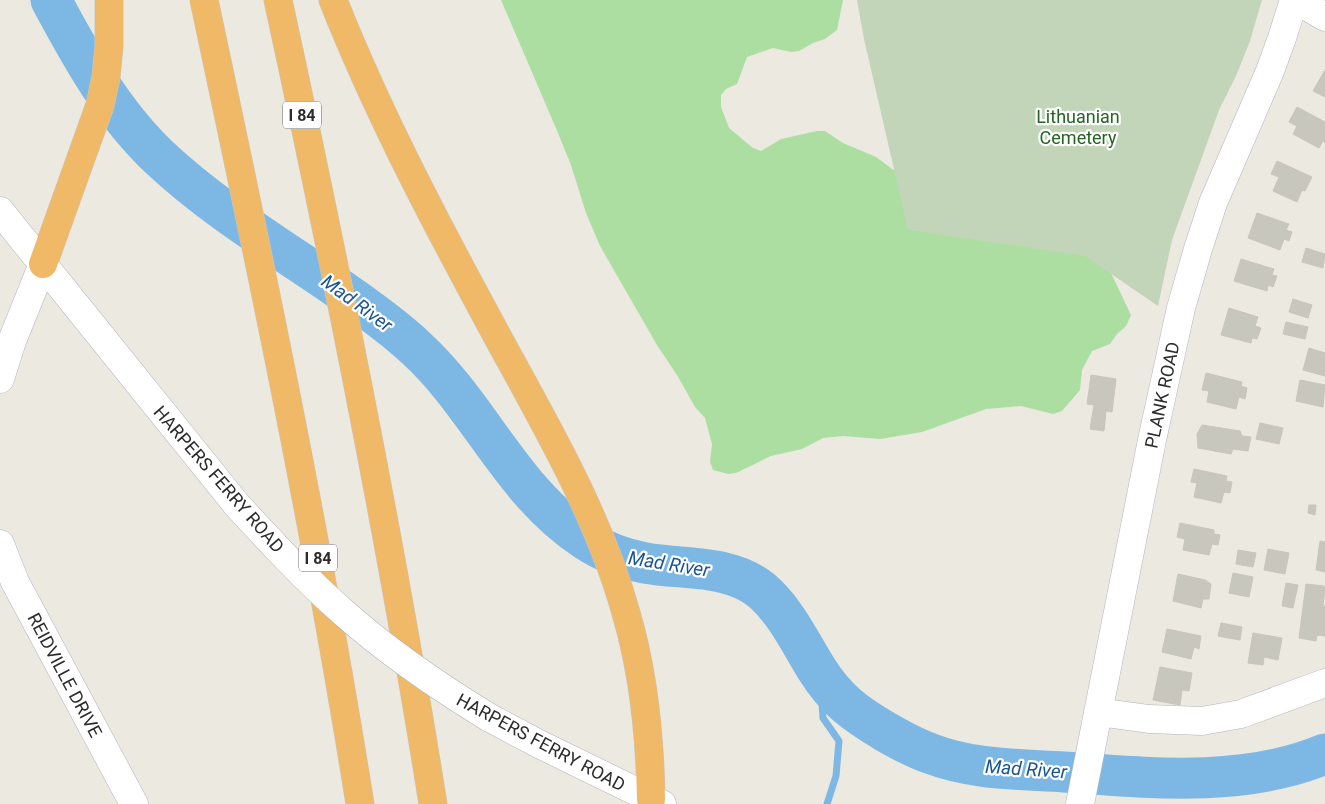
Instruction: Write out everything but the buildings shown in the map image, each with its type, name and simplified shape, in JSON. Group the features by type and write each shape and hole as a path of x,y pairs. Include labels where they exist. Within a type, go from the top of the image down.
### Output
{"highway":[{"path":"42,264 98,112 106,77 109,47 109,0"},
{"name":"I 84","path":"204,0 270,313 328,612 360,804"},
{"name":"I 84","path":"278,0 354,368 433,804"},
{"path":"333,0 365,78 419,192 567,469 593,521 607,555 632,636 644,700 655,802"}],"main road":[{"path":"1295,0 1325,18"},
{"name":"PLANK ROAD","path":"1081,801 1152,440 1184,299 1213,204 1270,71 1295,0"},
{"name":"HARPERS FERRY ROAD","path":"0,211 237,505 290,562 346,615 415,669 490,718 655,802"},
{"path":"0,379 12,341 42,264"},
{"name":"REIDVILLE DRIVE","path":"0,544 15,582 134,804"},
{"path":"1098,712 1149,719 1202,721 1241,714 1325,683"}],"green space":[{"path":"501,0 843,0 837,30 825,39 799,51 791,52 773,48 747,57 737,84 726,89 721,95 721,107 729,128 753,148 761,151 781,139 825,131 843,143 876,157 895,171 1078,250 1111,273 1131,315 1126,326 1110,344 1092,351 1082,370 1080,390 1062,411 1053,414 1021,406 986,409 922,432 880,439 843,436 823,438 802,449 771,456 736,473 728,474 713,470 710,462 712,444 705,418 695,407 657,345 600,246 586,213 571,165"},
{"name":"Lithuanian Cemetery","path":"857,0 1262,0 1250,41 1236,76 1219,110 1172,240 1158,306 1085,256 908,230 864,39"}],"waterway":[{"name":"Mad River","path":"51,0 99,84 127,123 143,141 180,176 224,211 361,304 390,325 417,349 460,397 537,498 560,520 586,540 622,557 645,563 720,572 735,576 761,590 770,598 792,627 823,679 838,697 855,712 886,732 923,751 945,759 979,766 1163,778 1196,778 1262,772 1294,765 1325,754"},
{"path":"825,680 821,690 823,718 839,741 836,776 827,804"}]}
